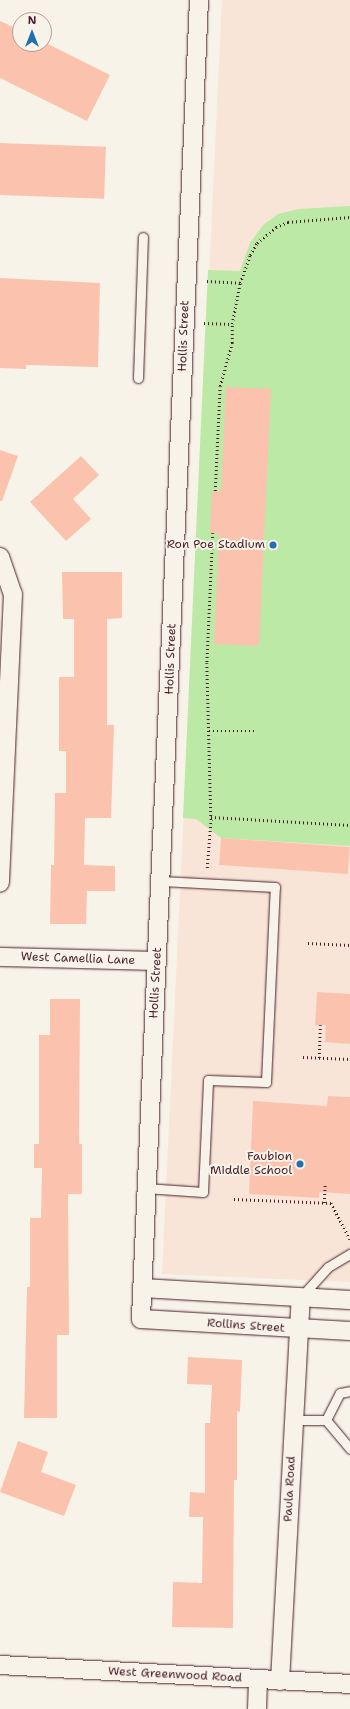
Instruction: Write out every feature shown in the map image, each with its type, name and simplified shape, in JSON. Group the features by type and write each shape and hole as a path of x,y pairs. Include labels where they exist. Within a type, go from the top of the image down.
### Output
{"street":[{"name":"Hollis Street","path":"141,1319 145,1188 162,881 184,322 199,0"},
{"path":"0,558 13,594 0,883"},
{"name":"West Camellia Lane","path":"0,957 157,961"},
{"path":"142,1288 350,1300"},
{"name":"Paula Road","path":"280,1681 298,1329 301,1298"},
{"name":"Rollins Street","path":"141,1319 350,1331"},
{"name":"West Greenwood Road","path":"0,1665 350,1684"},
{"path":"256,1709 258,1680"}],"lane":[{"path":"138,378 143,238"},
{"path":"145,1188 203,1192 208,1080 266,1082 275,887 162,881"},
{"path":"301,1298 328,1267 350,1254"},
{"path":"326,1420 340,1393 350,1391"},
{"path":"294,1420 326,1420"},
{"path":"326,1420 350,1449"}],"path":[{"path":"215,491 220,386 232,343 232,324 240,283 257,243 276,227 288,222 350,217"},
{"path":"186,280 240,283"},
{"path":"184,322 232,324"},
{"path":"206,884 211,817 207,663 213,533"},
{"path":"209,731 255,731"},
{"path":"211,817 350,825"},
{"path":"308,943 350,944"},
{"path":"319,1058 320,1025"},
{"path":"303,1057 350,1059"},
{"path":"324,1183 324,1204"},
{"path":"234,1199 331,1204 350,1239"}],"shaded area":[{"path":"222,0 350,0 350,1282 162,1274"}],"green space":[{"name":"Ron Poe Stadium","path":"350,206 350,846 221,838 196,819 183,818 208,270 240,271 250,243 263,225 278,214 299,209"}],"building":[{"path":"0,21 12,26 12,52 52,52 52,46 110,75 87,121 0,78"},
{"path":"0,143 106,147 104,199 0,195"},
{"path":"0,278 100,283 98,367 26,365 26,369 0,368"},
{"path":"226,387 271,389 259,646 214,644 219,533 210,533 212,491 221,491"},
{"path":"0,450 18,456 2,501 0,501"},
{"path":"81,456 99,475 73,499 91,519 66,541 30,502"},
{"path":"62,572 122,572 122,618 107,619 107,725 114,725 111,818 85,818 84,865 115,866 115,891 87,891 86,924 50,924 51,865 54,865 55,793 66,793 66,751 59,751 59,677 74,677 74,619 63,619"},
{"path":"221,838 350,847 348,874 219,865"},
{"path":"317,992 350,994 350,1044 325,1042 326,1025 315,1025"},
{"path":"50,999 80,999 79,1144 82,1144 82,1194 68,1194 69,1335 57,1335 57,1418 24,1418 27,1287 30,1287 30,1218 41,1218 42,1168 34,1168 34,1144 39,1144 39,1035 50,1035"},
{"name":"Faubion Middle School","path":"328,1096 350,1097 350,1194 319,1192 319,1198 249,1194 253,1101 327,1106"},
{"path":"188,1357 242,1360 240,1412 237,1411 237,1480 234,1480 233,1628 172,1627 173,1582 202,1583 203,1517 189,1517 190,1492 205,1493 205,1423 210,1423 212,1385 187,1384"},
{"path":"18,1441 48,1452 41,1472 76,1485 64,1516 0,1492"}],"place":[{"name":"Ron Poe Stadium","path":"273,545"},
{"name":"Faubion Middle School","path":"300,1164"}]}
